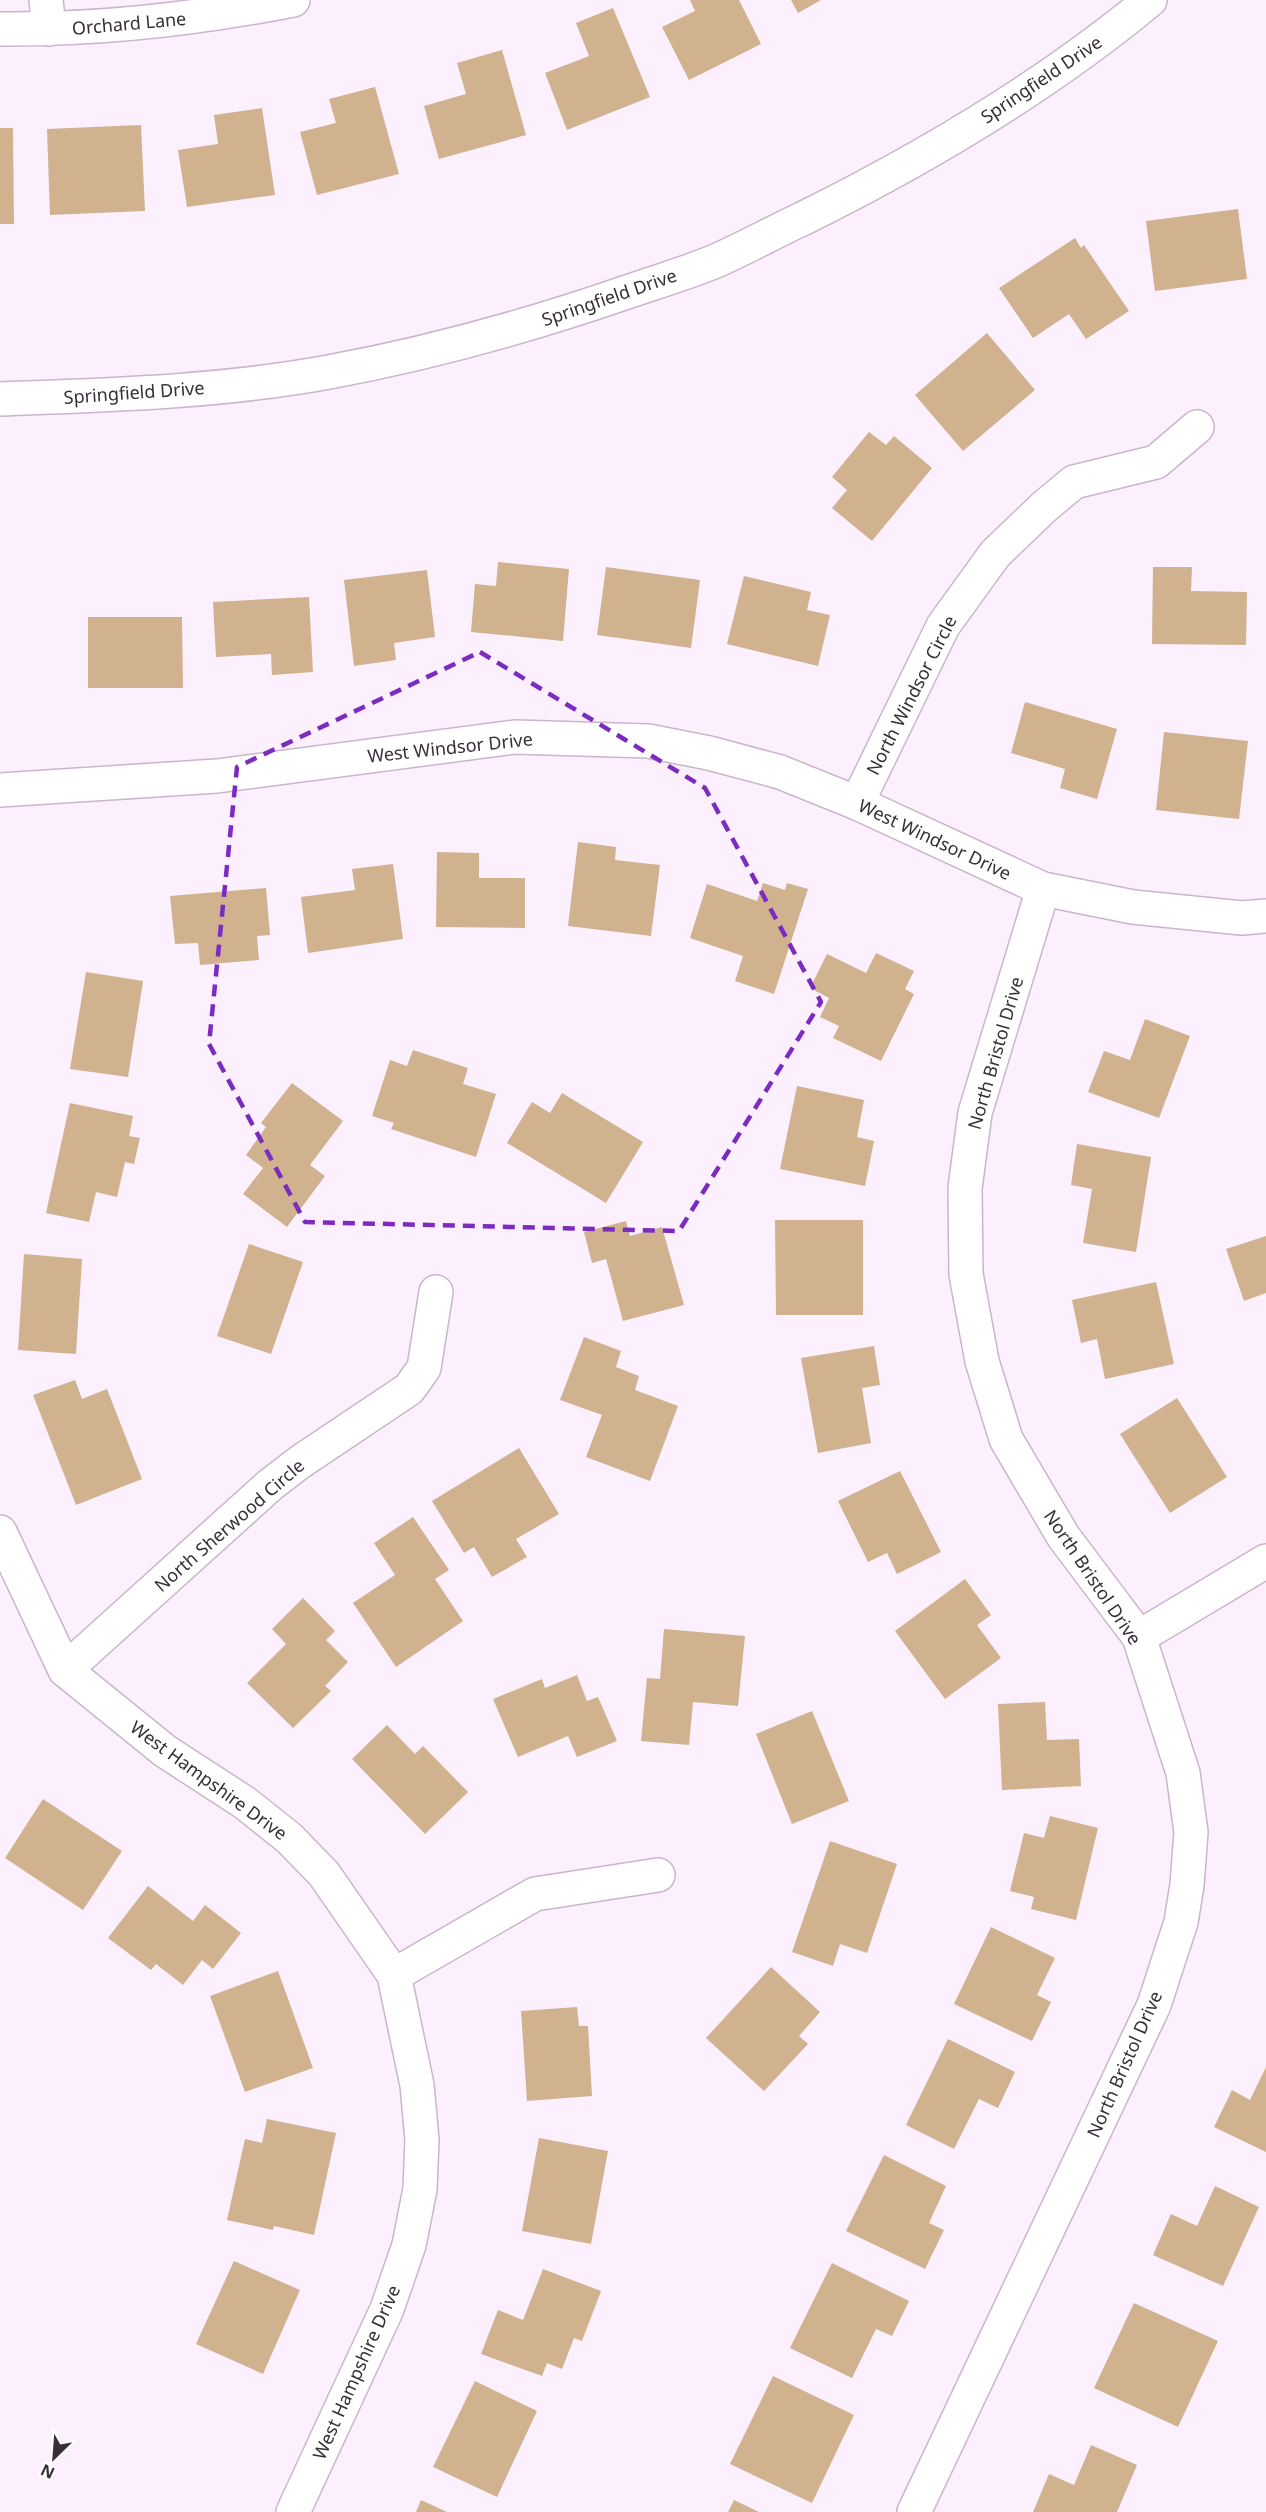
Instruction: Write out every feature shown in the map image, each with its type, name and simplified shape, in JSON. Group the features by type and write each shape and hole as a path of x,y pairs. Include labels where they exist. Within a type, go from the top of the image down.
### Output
{"street":[{"name":"Orchard Lane","path":"0,29 47,15 175,20 224,14 293,0"},
{"name":"Springfield Drive","path":"0,399 165,394 328,372 489,335 586,306 717,261 864,188 937,147 1049,77 1101,40 1149,0"},
{"name":"North Windsor Circle","path":"857,803 943,626 995,554 1074,482 1156,462 1197,427"},
{"name":"West Windsor Drive","path":"0,790 217,776 515,737 648,741 709,753 780,772 857,803 1043,889 1134,907 1242,918 1266,916"},
{"name":"North Bristol Drive","path":"914,2512 1154,2005 1181,1922 1187,1885 1191,1832 1183,1773 1138,1636 1063,1536 1006,1439 982,1361 966,1274 965,1188 975,1113 1043,889"},
{"name":"North Sherwood Circle","path":"64,1670 270,1485 300,1462 409,1389 424,1368 436,1292"},
{"name":"West Hampshire Drive","path":"0,1532 64,1670 165,1751 245,1803 290,1838 324,1874 394,1976 418,2096 422,2140 420,2189 416,2211 409,2245 387,2309 293,2512"},
{"path":"1138,1636 1266,1561"},
{"path":"394,1976 535,1894 658,1875"}],"highlighted area":[{"path":"480,652 705,788 821,1002 679,1231 305,1222 209,1044 237,767"}],"building":[{"path":"690,0 739,0 761,44 689,80 662,27 695,11"},
{"path":"791,0 821,0 798,13"},
{"path":"613,8 650,97 567,130 545,73 589,56 576,23"},
{"path":"502,50 526,135 439,159 424,106 466,94 457,63"},
{"path":"375,87 399,174 317,195 300,132 336,123 329,99"},
{"path":"262,108 275,195 187,207 178,150 218,144 214,115"},
{"path":"141,125 145,211 50,215 47,129"},
{"path":"0,128 13,128 14,224 0,224"},
{"path":"1238,209 1247,279 1155,291 1146,221"},
{"path":"1075,238 1081,248 1084,245 1129,311 1086,339 1069,314 1033,338 999,288"},
{"path":"987,333 1035,390 963,451 915,395"},
{"path":"869,432 886,445 894,436 932,468 872,541 832,508 847,490 832,477"},
{"path":"498,562 569,569 563,641 471,632 475,584 496,586"},
{"path":"606,567 700,580 691,648 597,635"},
{"path":"1153,567 1192,567 1191,591 1247,592 1246,645 1152,644"},
{"path":"427,570 435,637 394,643 396,660 354,666 344,580"},
{"path":"744,576 811,592 807,610 830,615 818,666 727,644"},
{"path":"309,597 313,672 272,675 271,654 216,657 213,602"},
{"path":"88,617 182,617 183,688 88,688"},
{"path":"1025,702 1117,729 1097,799 1060,788 1065,769 1011,753"},
{"path":"1164,732 1248,741 1239,819 1156,810"},
{"path":"578,842 616,847 615,860 660,865 651,936 568,926"},
{"path":"437,852 479,853 479,878 525,878 525,928 436,927"},
{"path":"393,864 403,939 308,953 301,897 355,890 352,869"},
{"path":"763,883 785,890 787,883 808,889 774,994 735,981 743,956 690,938 707,884 757,901"},
{"path":"266,888 270,935 257,936 259,960 200,965 198,943 175,944 170,896"},
{"path":"876,953 914,971 905,989 914,994 881,1061 833,1038 839,1026 820,1017 829,998 810,988 827,954 866,973"},
{"path":"86,972 143,981 128,1077 70,1069"},
{"path":"1145,1019 1190,1036 1159,1118 1088,1092 1104,1051 1130,1060"},
{"path":"413,1050 468,1068 463,1084 496,1094 476,1157 391,1129 394,1123 372,1116 390,1060 407,1066"},
{"path":"292,1083 343,1121 310,1165 325,1176 287,1227 243,1194 263,1168 246,1155 266,1127 261,1123"},
{"path":"797,1086 864,1100 857,1137 874,1141 865,1186 780,1169"},
{"path":"562,1093 643,1142 606,1203 507,1143 532,1102 550,1113"},
{"path":"70,1103 133,1116 129,1136 140,1138 134,1164 125,1162 117,1197 96,1192 89,1222 46,1213"},
{"path":"1077,1144 1151,1157 1136,1252 1083,1243 1092,1189 1071,1185"},
{"path":"775,1220 863,1220 863,1315 776,1315"},
{"path":"626,1221 630,1236 662,1227 684,1305 623,1321 606,1259 592,1263 584,1232"},
{"path":"1266,1236 1266,1293 1244,1301 1226,1249"},
{"path":"249,1244 303,1262 271,1354 217,1336"},
{"path":"24,1254 82,1259 76,1354 18,1350"},
{"path":"1156,1282 1174,1364 1105,1379 1097,1339 1081,1343 1072,1300"},
{"path":"584,1337 621,1351 616,1367 639,1376 635,1390 678,1406 650,1481 586,1457 602,1415 560,1400"},
{"path":"874,1346 880,1385 862,1388 871,1443 818,1453 801,1358"},
{"path":"75,1380 82,1399 107,1389 142,1479 76,1505 33,1395"},
{"path":"1177,1398 1227,1477 1170,1513 1120,1434"},
{"path":"519,1448 559,1514 516,1539 527,1557 492,1577 474,1547 464,1553 432,1501"},
{"path":"900,1471 941,1552 897,1574 887,1553 868,1562 838,1501"},
{"path":"413,1517 449,1570 435,1579 463,1621 396,1667 353,1603 395,1575 374,1543"},
{"path":"965,1579 991,1615 977,1625 1001,1658 945,1699 895,1631"},
{"path":"303,1598 335,1631 326,1640 348,1662 325,1686 331,1691 293,1728 247,1683 286,1644 272,1629"},
{"path":"664,1629 745,1636 738,1706 693,1702 689,1745 641,1741 647,1678 660,1679"},
{"path":"577,1675 587,1701 598,1697 617,1741 577,1757 568,1736 518,1757 493,1699 542,1679 545,1688"},
{"path":"1045,1702 1047,1740 1079,1739 1081,1786 1002,1790 998,1704"},
{"path":"812,1711 849,1801 792,1824 756,1734"},
{"path":"387,1725 415,1754 423,1746 468,1792 425,1834 352,1759"},
{"path":"43,1799 122,1851 83,1910 5,1858"},
{"path":"1050,1816 1098,1828 1076,1920 1031,1909 1034,1897 1010,1891 1024,1833 1044,1838"},
{"path":"830,1841 897,1864 867,1953 840,1944 833,1966 792,1952"},
{"path":"148,1886 193,1921 205,1905 241,1933 213,1969 202,1960 183,1985 156,1964 151,1970 108,1938"},
{"path":"991,1927 1055,1958 1037,1995 1051,2002 1032,2041 954,2004"},
{"path":"771,1967 820,2012 799,2036 808,2044 764,2091 706,2038"},
{"path":"278,1971 313,2068 245,2092 210,1996"},
{"path":"577,2007 579,2026 588,2026 592,2096 527,2101 521,2011"},
{"path":"948,2039 1015,2072 998,2108 979,2099 954,2149 906,2125"},
{"path":"1266,2067 1266,2152 1214,2127 1232,2090 1250,2100"},
{"path":"267,2119 336,2133 314,2235 274,2226 273,2230 227,2220 245,2139 262,2143"},
{"path":"539,2138 608,2151 591,2244 522,2231"},
{"path":"884,2155 946,2186 929,2223 944,2230 925,2269 846,2231"},
{"path":"1215,2186 1259,2207 1223,2286 1153,2255 1171,2214 1197,2226"},
{"path":"234,2261 300,2290 263,2374 196,2344"},
{"path":"832,2263 909,2301 892,2336 876,2329 852,2378 790,2348"},
{"path":"543,2269 601,2291 582,2341 574,2338 562,2369 547,2363 542,2376 481,2354 498,2310 523,2320"},
{"path":"1134,2303 1218,2341 1178,2427 1094,2388"},
{"path":"773,2376 854,2415 812,2503 730,2464"},
{"path":"475,2381 537,2411 497,2497 433,2467"},
{"path":"1091,2445 1137,2465 1117,2512 1033,2512 1049,2474 1074,2485"},
{"path":"421,2500 447,2512 416,2512"},
{"path":"734,2500 759,2512 728,2512"}]}
